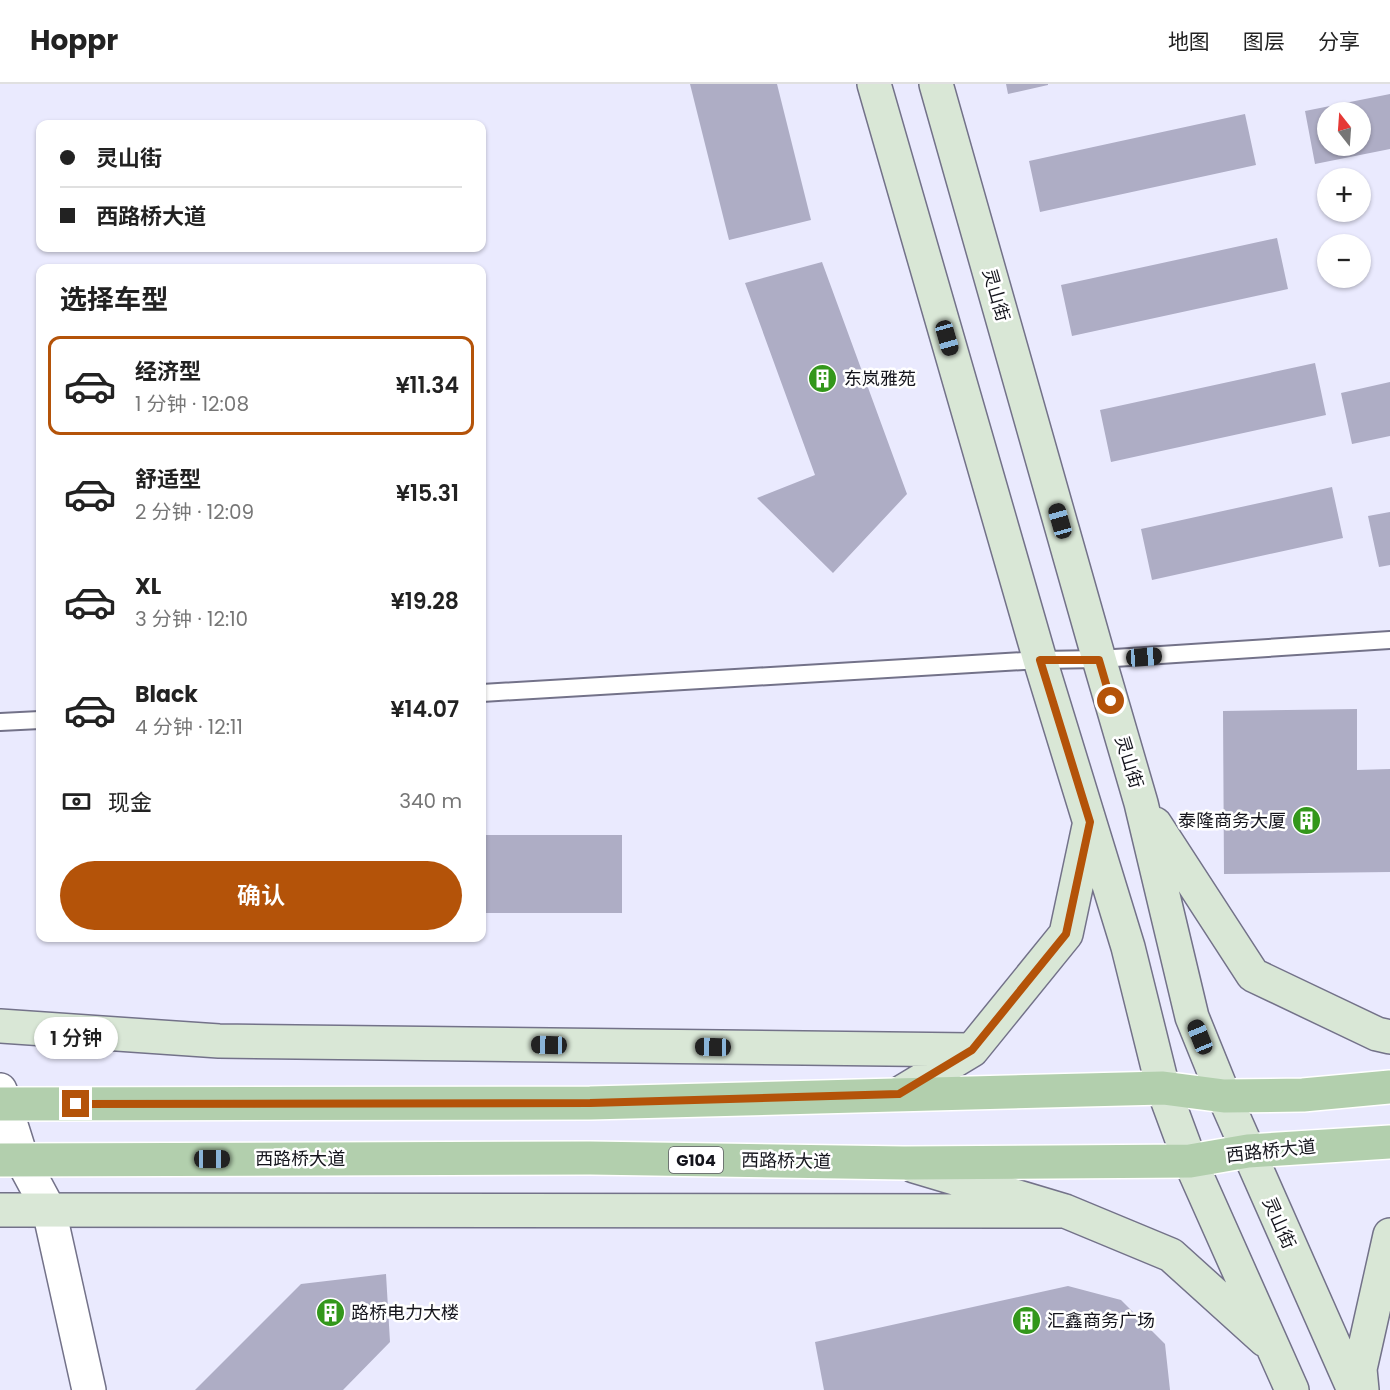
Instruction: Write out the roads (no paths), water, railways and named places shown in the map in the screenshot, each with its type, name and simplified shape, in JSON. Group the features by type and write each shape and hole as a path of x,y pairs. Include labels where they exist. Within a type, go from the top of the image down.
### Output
{"main road":[{"path":"874,84 1040,660 1128,947 1163,1088 1190,1161 1292,1390"},
{"name":"灵山街","path":"936,84 1099,660 1142,803 1192,1017 1224,1096 1354,1390"},
{"path":"1142,803 1253,975 1377,1034 1390,1037"},
{"path":"899,1094 972,1050 1066,934 1090,822"},
{"path":"0,1026 219,1041 972,1050"},
{"path":"2,1099 590,1103 1163,1088 1224,1096 1303,1095 1390,1087"},
{"name":"西路桥大道","path":"11,1160 590,1158 904,1163 1190,1161 1248,1151 1390,1142"},
{"path":"904,1163 1065,1211 1171,1255 1274,1347"},
{"path":"0,1210 1065,1211"},
{"path":"1362,1390 1360,1369 1390,1235"}],"street":[{"path":"2,1099 11,1160 49,1210 89,1390"}],"lane":[{"path":"486,693 1040,660 1099,660 1390,640"},
{"path":"0,722 36,720"}],"place":[{"name":"东岚雅苑","path":"823,379"},
{"name":"泰隆商务大厦","path":"1307,821"},
{"name":"路桥电力大楼","path":"330,1313"},
{"name":"汇鑫商务广场","path":"1026,1321"}]}
